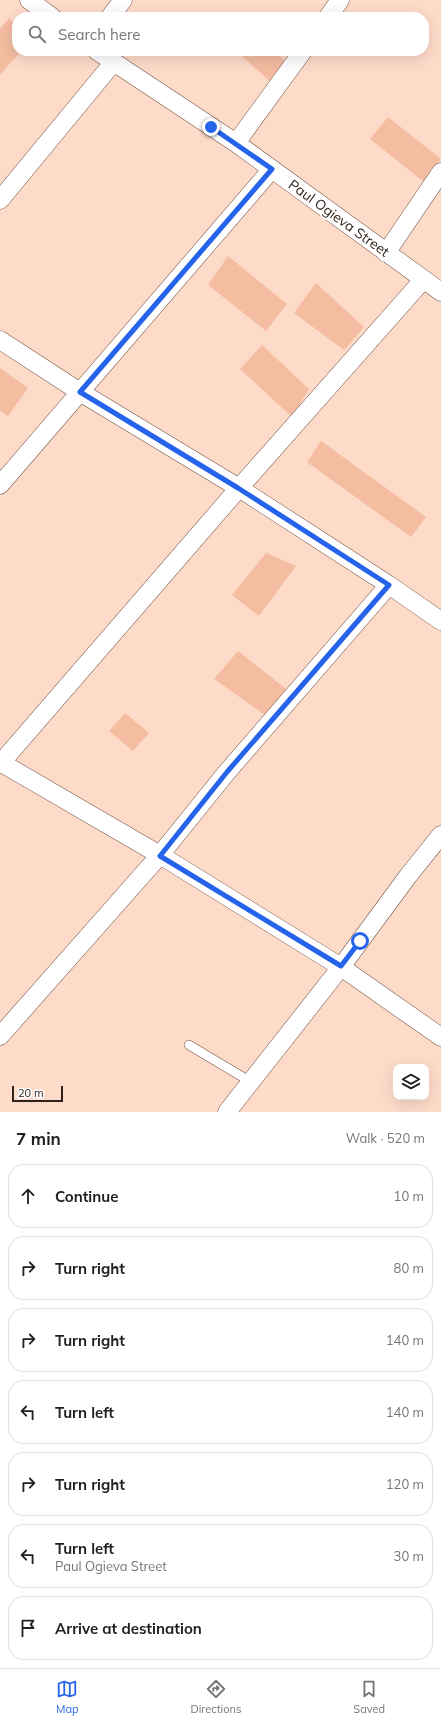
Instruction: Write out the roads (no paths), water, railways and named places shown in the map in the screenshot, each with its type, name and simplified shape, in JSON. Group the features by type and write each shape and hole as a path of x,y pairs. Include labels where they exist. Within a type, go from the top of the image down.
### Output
{"street":[{"path":"29,0 45,12"},
{"path":"114,12 123,0"},
{"path":"332,12 340,0"},
{"name":"Paul Ogieva Street","path":"104,56 236,143 441,292"},
{"path":"236,143 299,56"},
{"path":"0,200 113,63"},
{"path":"0,485 272,169"},
{"path":"386,253 441,172"},
{"path":"423,280 238,488 0,763 160,856 341,966 441,1037"},
{"path":"0,340 80,392 238,488 389,585 441,621"},
{"path":"0,1036 160,856 227,772 389,585"},
{"path":"228,1112 441,835"}],"lane":[{"path":"189,1045 251,1082"}]}
